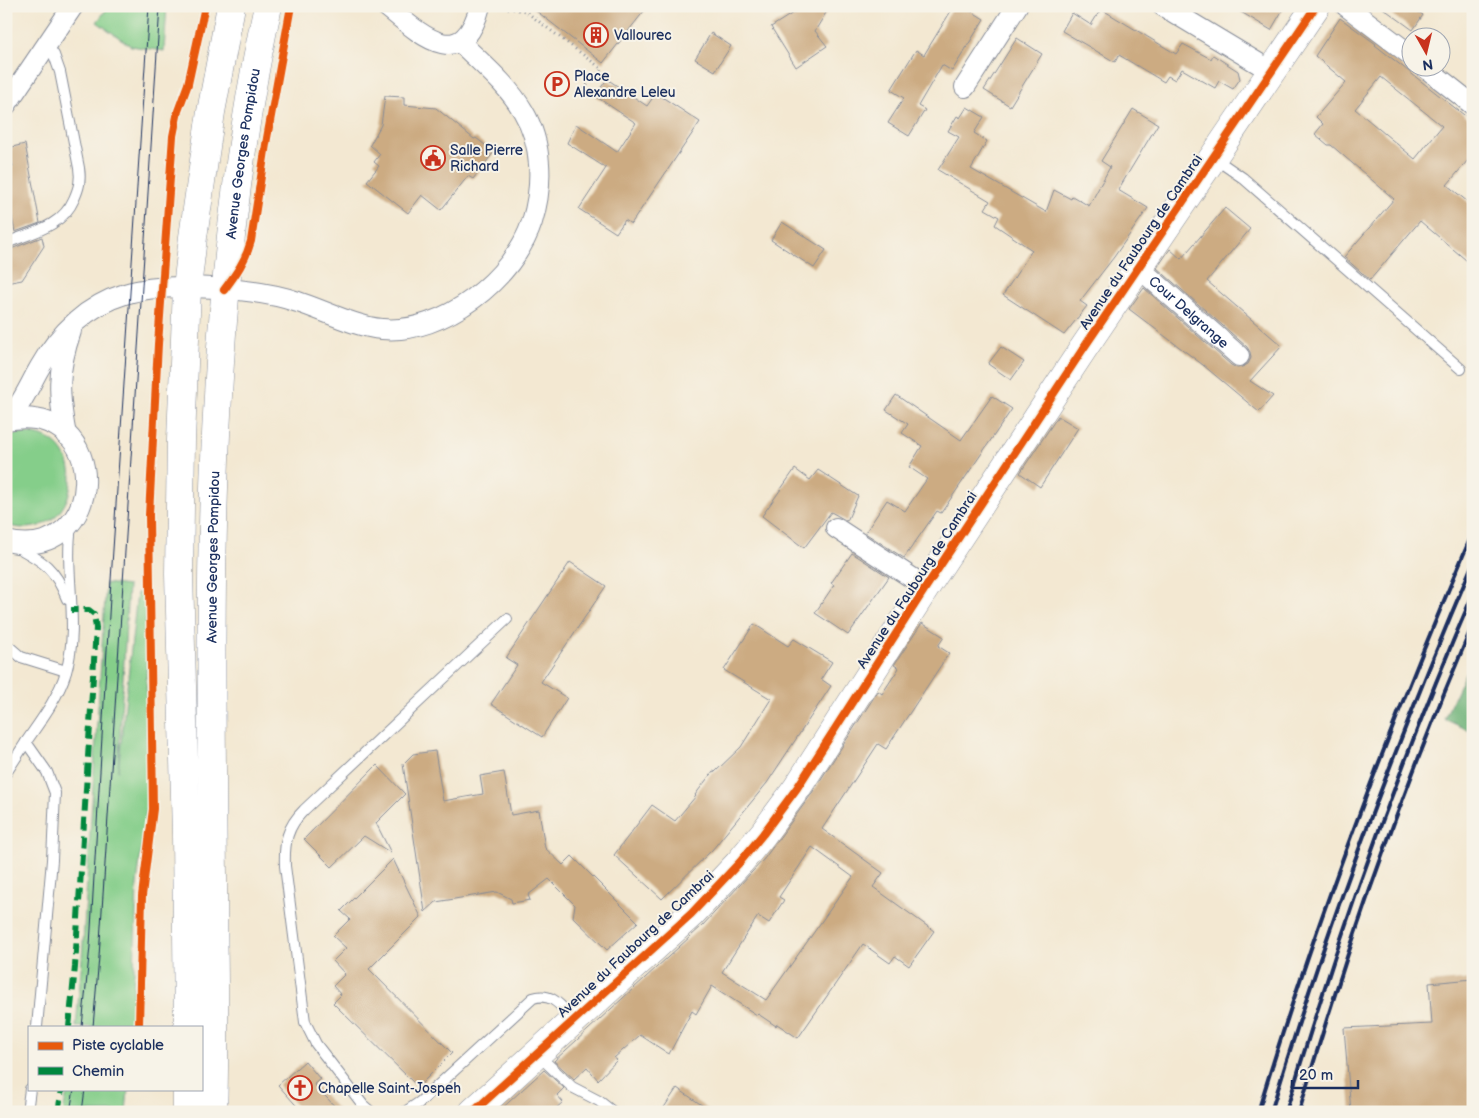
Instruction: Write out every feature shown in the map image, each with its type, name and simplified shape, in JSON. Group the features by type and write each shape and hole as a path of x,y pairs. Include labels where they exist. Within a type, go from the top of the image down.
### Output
{"main road":[{"path":"188,1026 187,877 179,502 187,288 207,137 231,6"},
{"name":"Avenue Georges Pompidou","path":"213,1112 212,619 218,399 224,290 247,111 268,6"},
{"name":"Avenue du Faubourg de Cambrai","path":"473,1112 691,914 752,848 797,788 926,587 1138,267 1316,6"},
{"path":"186,1112 187,1090"}],"street":[{"path":"6,105 73,6"},
{"path":"386,6 429,39 446,44 460,42 468,34 480,6"},
{"path":"965,87 1017,6"},
{"path":"1163,6 1271,71"},
{"path":"1346,6 1402,48"},
{"path":"6,420 19,407 46,356 73,324 91,309 127,293 151,288 187,288 224,290 280,297 360,324 381,329 418,327 444,317 470,302 495,279 514,256 528,232 536,209 539,160 534,137 522,109 513,97 460,42"},
{"path":"1439,78 1473,105"},
{"name":"Cour Delgrange","path":"1138,267 1239,356"},
{"path":"66,435 60,400 60,374 73,324"},
{"path":"6,420 22,418 38,420 53,425 76,446 82,459 86,480 83,502 72,521 60,532 46,539 22,543 6,541"},
{"path":"836,528 926,587"}],"lane":[{"path":"6,243 60,219 70,207 80,184 79,168 60,72 54,55 47,44"},
{"path":"1213,158 1243,178 1461,369"},
{"path":"6,773 54,699 66,672 70,644 71,610 68,550 72,521"},
{"path":"6,541 36,558 52,570 58,578 71,610"},
{"path":"371,1112 363,1105 316,1044 305,1022 285,866 284,854 288,834 291,825 304,810 507,619"},
{"path":"6,644 21,657 66,672"},
{"path":"26,742 47,772 55,793 52,860 37,1026"},
{"path":"405,1112 420,1102 533,998 539,996 551,998 574,1020"},
{"path":"537,1053 572,1087 595,1099 613,1112"},
{"path":"27,1112 30,1090"}],"path":[{"path":"508,8 525,11 602,69 579,94"}],"green space":[{"path":"109,6 167,6 164,51 131,46 97,22"},
{"path":"18,433 44,437 61,449 69,466 70,486 64,505 51,520 32,527 6,525 6,437"},
{"path":"106,583 128,586 118,771 137,593 146,593 147,807 137,884 132,1026 76,1026"},
{"path":"1473,656 1473,732 1444,719"},
{"path":"68,1090 128,1090 126,1112 63,1112"}],"building":[{"name":"Vallourec","path":"530,6 648,6 603,63"},
{"path":"804,6 830,6 815,31 827,46 796,67 771,27"},
{"path":"954,6 963,6 984,19 952,71 942,65 918,106 925,110 909,136 888,123 904,98 891,90 916,50 924,55"},
{"path":"1231,6 1285,6 1271,30"},
{"path":"1380,6 1410,6 1423,15 1414,28 1410,28"},
{"path":"1101,9 1176,54 1183,44 1211,59 1213,55 1238,71 1240,79 1233,89 1219,81 1215,88 1182,69 1175,80 1168,76 1164,82 1119,55 1115,62 1062,31 1072,13 1091,25"},
{"path":"1340,18 1376,44 1402,66 1402,78 1417,78 1473,122 1473,154 1447,185 1473,206 1473,266 1420,221 1370,280 1344,257 1394,199 1331,145 1328,145 1315,134 1323,124 1316,117 1346,82 1315,56","holes":["1381,77 1442,126 1415,159 1355,109"]},
{"path":"711,33 731,46 715,71 695,59"},
{"path":"1017,38 1042,54 1010,106 984,90"},
{"path":"607,79 647,106 656,93 700,122 631,224 625,220 616,233 579,209 606,168 567,143 576,124 617,152 636,123 595,96"},
{"name":"Salle Pierre Richard","path":"385,96 404,97 404,105 436,108 474,139 476,138 494,152 473,179 468,176 441,210 422,195 408,213 367,181 379,166 374,162 380,154 370,145 381,125"},
{"path":"967,107 984,117 974,133 987,141 971,169 1046,212 1054,190 1071,199 1072,196 1089,206 1110,167 1101,161 1133,109 1158,124 1118,190 1148,208 1080,301 1087,306 1064,335 1003,295 1032,250 995,225 999,217 985,209 990,201 938,170 959,137 948,131 957,116 960,118"},
{"path":"25,144 40,223 15,232 6,189 6,167 13,166 8,148"},
{"path":"1225,208 1250,229 1207,281 1282,346 1250,381 1273,396 1259,412 1203,365 1129,309 1144,288 1231,365 1237,368 1248,364 1251,358 1247,347 1157,268 1170,249 1181,259"},
{"path":"782,222 826,250 814,268 771,240"},
{"path":"42,237 44,246 22,280 6,283 6,255 11,249"},
{"path":"1001,347 1024,362 1011,380 988,364"},
{"path":"896,395 961,440 992,396 1012,409 941,513 937,511 904,558 865,533 887,500 905,511 927,479 909,467 922,446 902,433 908,424 886,410"},
{"path":"1058,416 1078,428 1040,487 1020,473"},
{"path":"795,469 810,480 818,470 858,496 847,521 831,512 804,548 762,516"},
{"path":"852,553 889,577 848,635 815,613 834,585 831,583"},
{"path":"570,562 606,586 541,682 567,698 542,737 491,704 517,665 506,658"},
{"path":"922,623 944,637 938,646 949,653 886,749 878,744 822,829 883,873 873,887 934,931 909,966 895,956 890,963 863,944 798,1038 777,1024 776,1026 757,1015 712,986 696,1014 692,1011 669,1054 640,1035 614,1058 617,1060 598,1080 587,1067 574,1079 554,1061 702,926 764,859 810,796 878,691 882,694 899,668 894,665","holes":["812,847 853,877 766,1000 722,972 758,916 769,923 784,900 779,897"]},
{"path":"754,624 788,646 794,639 832,662 821,679 831,686 767,783 712,850 662,899 614,855 652,805 675,821 696,796 713,771 715,772 741,747 771,699 724,670"},
{"path":"435,751 443,801 483,794 480,776 504,772 511,815 539,810 545,848 563,865 572,856 638,922 607,950 573,917 575,905 549,879 528,895 530,900 512,903 511,899 497,892 436,902 425,912 403,764 413,754"},
{"path":"377,765 405,794 376,823 391,853 364,836 332,867 304,839"},
{"path":"393,859 421,917 369,969 452,1053 418,1087 333,1003 341,995 333,986 345,974 333,961 346,948 333,936 350,919 341,911"},
{"path":"1473,979 1473,1112 1351,1112 1344,1028 1432,1024 1429,983"},
{"name":"Chapelle Saint-Jospeh","path":"305,1061 320,1079 314,1084 340,1112 302,1112 278,1085"},
{"path":"544,1070 564,1088 557,1095 563,1102 552,1112 498,1112"},
{"path":"677,1088 712,1112 661,1112"}],"tram line":[{"path":"82,1026 90,946 111,580 149,6"},
{"path":"93,1026 160,6"},
{"path":"70,1112 74,1090"},
{"path":"82,1112 85,1090"}],"railway":[{"path":"1258,1112 1305,964 1357,819 1413,675 1473,532"},
{"path":"1271,1112 1315,973 1364,835 1417,698 1473,563"},
{"path":"1286,1112 1349,915 1395,786 1473,594"},
{"path":"1299,1112 1317,1050 1378,865 1424,744 1473,624"}],"marked path":[{"path":"69,1026 75,967 96,628 94,614 89,610 71,610"},
{"path":"58,1112 62,1090"}],"cycle path":[{"path":"139,1026 142,896 153,809 149,515 158,344 173,136 178,111 188,84 205,6"},
{"path":"224,290 240,267 251,241 267,138 291,6"},
{"path":"473,1112 691,914 740,862 763,834 797,788 926,587 1083,349 1316,6"}],"place":[{"name":"Vallourec","path":"596,35"},
{"name":"Place Alexandre Leleu","path":"557,84"},
{"name":"Salle Pierre Richard","path":"433,158"},
{"name":"Chapelle Saint-Jospeh","path":"300,1088"}]}
